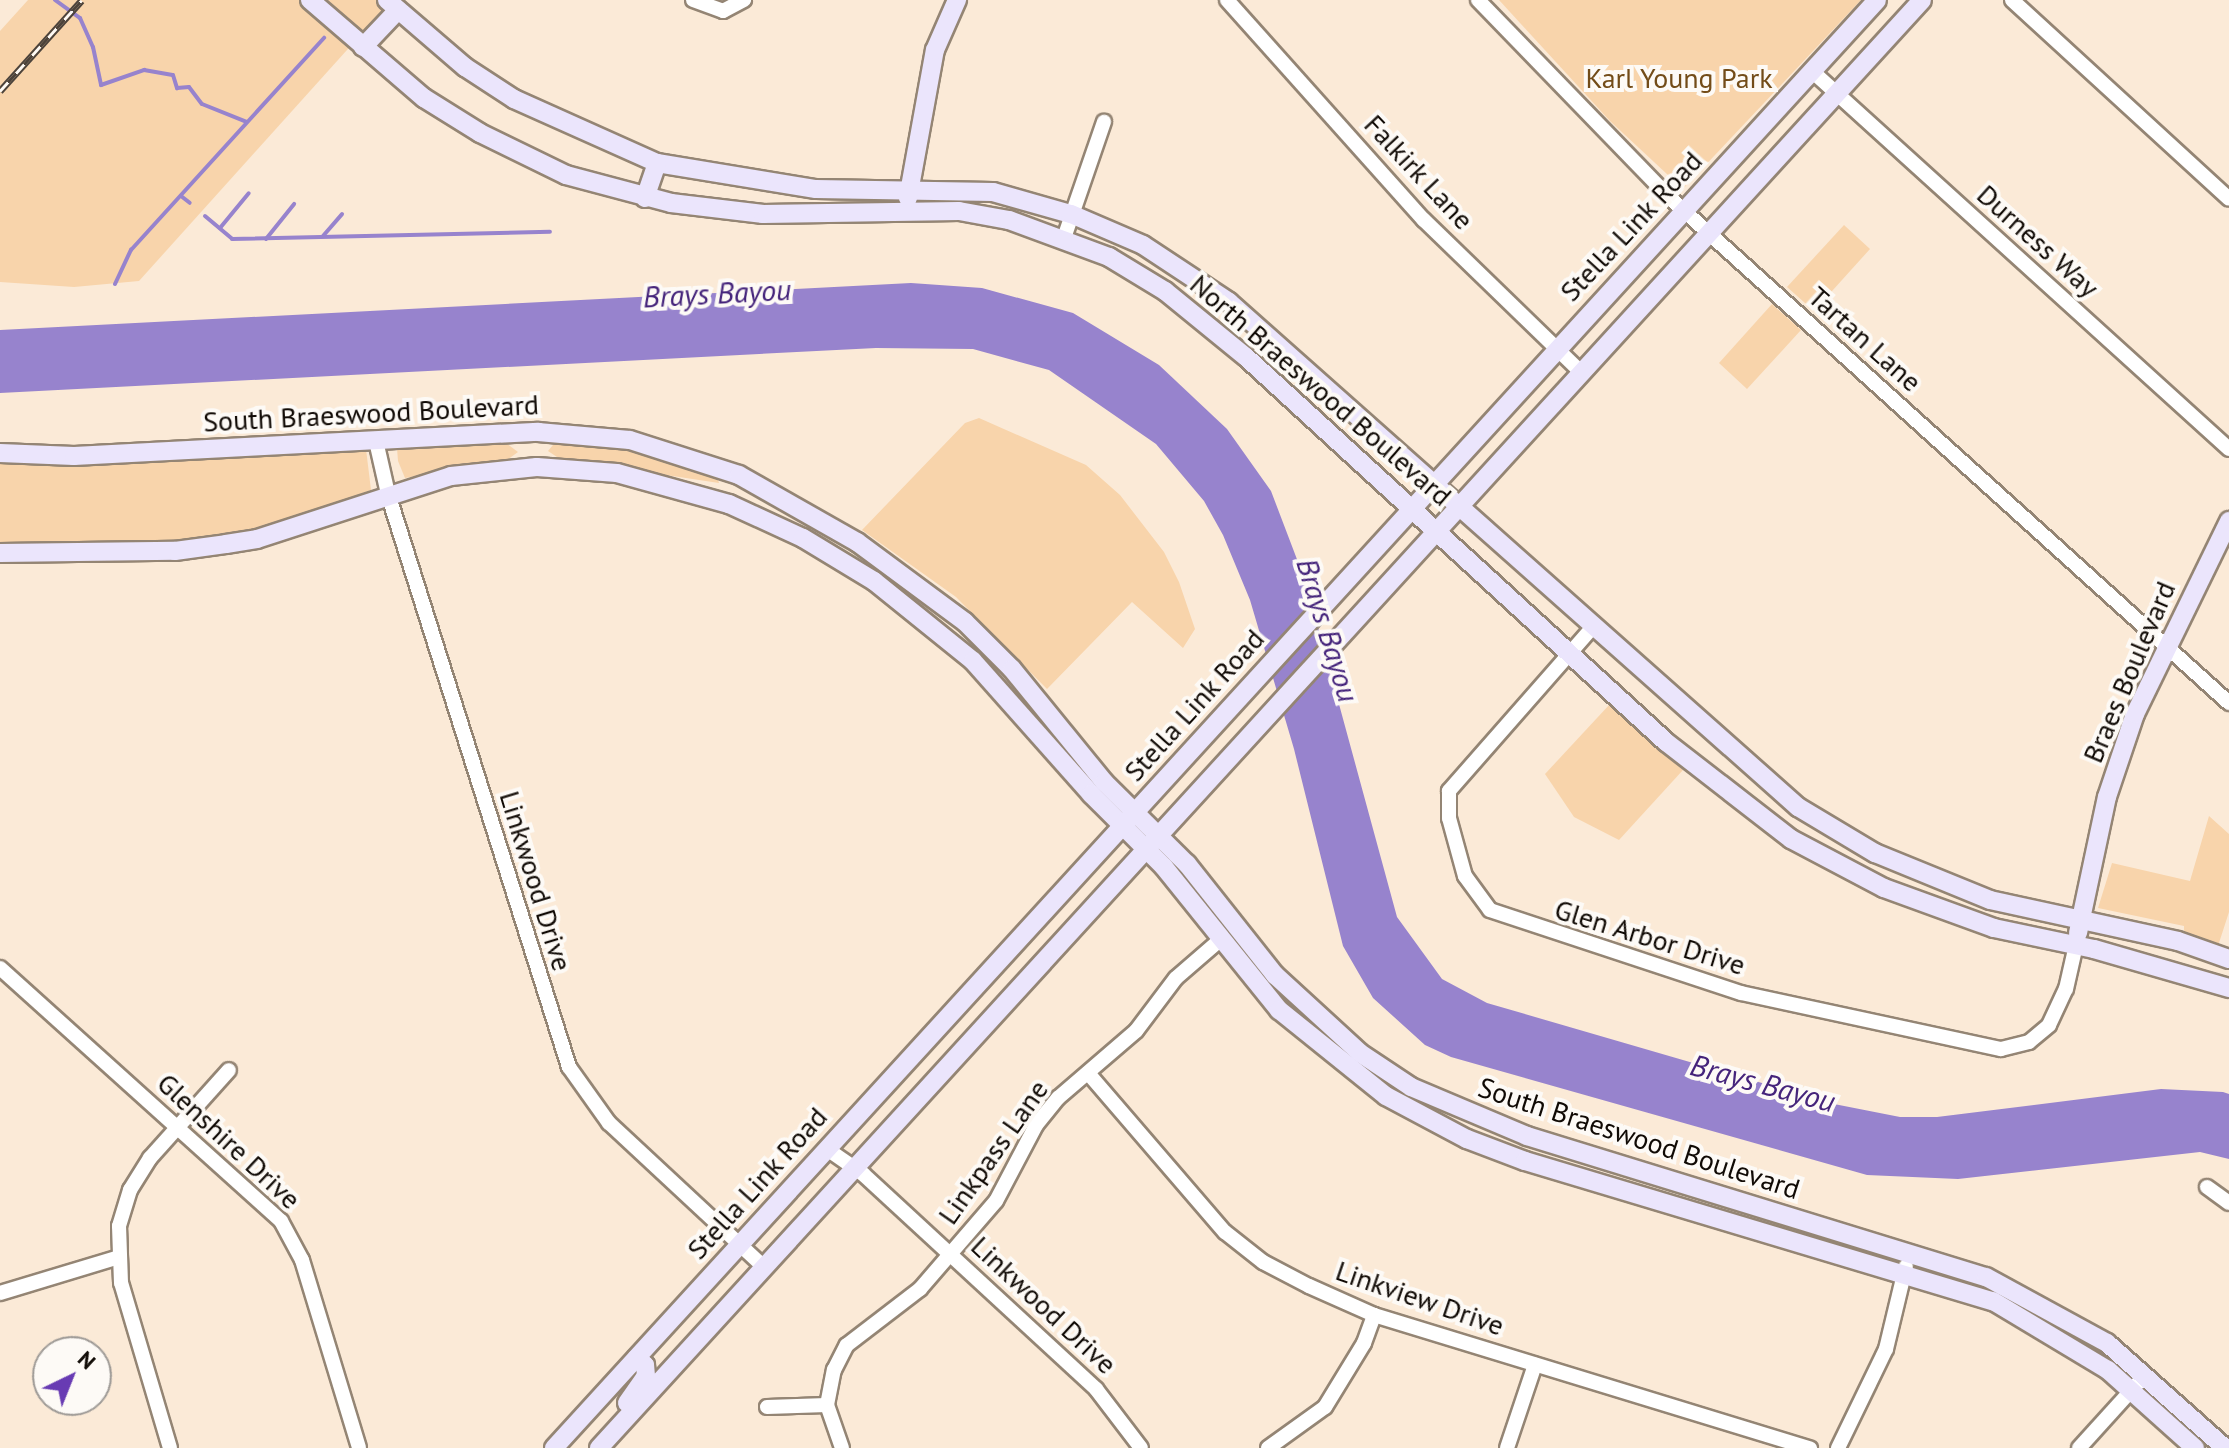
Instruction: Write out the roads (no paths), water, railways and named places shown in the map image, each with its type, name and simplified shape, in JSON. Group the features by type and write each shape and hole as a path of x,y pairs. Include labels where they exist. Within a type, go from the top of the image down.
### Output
{"main road":[{"name":"North Braeswood Boulevard","path":"310,0 424,98 480,133 566,175 645,198 763,214 907,208 1009,220 1064,238 1138,272 1246,357 1711,781 1791,839 1857,875 1994,928 2076,945 2229,988"},
{"path":"907,208 935,50 957,0"},
{"name":"Stella Link Road","path":"554,1448 1877,0"},
{"path":"601,1446 1347,633 1459,506 1922,0"},
{"name":"North Braeswood Boulevard","path":"393,5 465,67 514,99 657,163 760,183 993,192 1071,214 1170,260 1266,335 1753,771 1858,844 1990,900 2178,941 2229,959"},
{"path":"363,47 393,5"},
{"path":"645,198 657,163"},
{"path":"1246,357 1266,335"},
{"path":"537,467 538,432"},
{"name":"South Braeswood Boulevard","path":"0,453 74,456 538,432 630,440 739,475 831,526 922,589 982,639 1046,724 1275,975 1360,1053 1411,1087 1527,1136 1986,1277 2033,1299 2107,1343 2147,1374 2227,1447"},
{"name":"South Braeswood Boulevard","path":"0,553 175,551 226,544 323,519 388,494 451,476 537,467 617,473 729,504 803,538 907,605 1046,724"},
{"path":"729,504 739,475"},
{"name":"Braes Boulevard","path":"2076,945 2107,797 2135,714 2229,521"},
{"path":"907,605 922,589"},
{"name":"South Braeswood Boulevard","path":"1153,842 1251,980 1320,1048 1386,1096 1467,1139 1525,1161 1993,1301 2133,1389 2195,1448"},
{"path":"1857,875 1858,844"},
{"path":"922,1045 947,1067"},
{"path":"601,1446 646,1376 645,1365 636,1358"}],"street":[{"path":"693,0 723,11 744,0"},
{"name":"Falkirk Lane","path":"1227,0 1424,220 1581,372"},
{"name":"Tartan Lane","path":"1478,0 1600,131 1684,210 2229,703"},
{"path":"2012,0 2229,199"},
{"name":"Durness Way","path":"1812,71 2229,449"},
{"path":"1064,238 1104,122"},
{"name":"Linkwood Drive","path":"376,441 388,494 569,1067 609,1123 764,1267"},
{"name":"Glen Arbor Drive","path":"1592,628 1449,791 1449,818 1465,876 1490,910 1741,993 2001,1049 2029,1042 2049,1025 2066,989 2076,945"},
{"name":"Linkpass Lane","path":"827,1405 834,1370 847,1345 905,1303 952,1254 996,1201 1036,1125 1136,1031 1176,978 1221,939"},
{"name":"Glenshire Drive","path":"0,968 281,1221 294,1239 359,1448"},
{"path":"170,1448 121,1283 119,1226 130,1190 177,1127 229,1070"},
{"name":"Linkview Drive","path":"1088,1073 1196,1202 1243,1247 1309,1286 1374,1315 1810,1448"},
{"name":"Linkwood Drive","path":"827,1149 855,1167 1096,1389 1141,1448"},
{"path":"2207,1187 2229,1203"},
{"path":"1838,1448 1872,1386 1909,1252"},
{"path":"0,1293 119,1257"},
{"path":"1268,1448 1325,1407 1364,1343 1374,1315"},
{"path":"1507,1448 1535,1365"},
{"path":"2079,1448 2147,1374"},
{"path":"767,1407 827,1405 842,1448"}],"waterway":[{"path":"55,0 80,18 93,47 101,85 144,70 173,75 177,88 189,87 202,104 247,122"},
{"path":"115,284 131,250 324,38"},
{"path":"220,228 249,193"},
{"path":"181,196 190,203"},
{"path":"266,239 294,204"},
{"path":"323,236 342,214"},
{"path":"205,216 232,239 550,232"}],"railway":[{"path":"0,91 82,0"}],"park label":[{"name":"Karl Young Park","path":"1679,78"}],"water label":[{"name":"Brays Bayou","path":"717,293"},
{"name":"Brays Bayou","path":"1328,630"},
{"name":"Brays Bayou","path":"1763,1083"}]}
